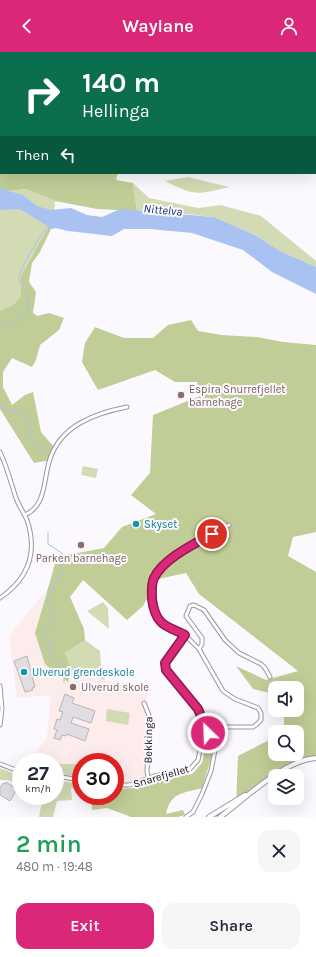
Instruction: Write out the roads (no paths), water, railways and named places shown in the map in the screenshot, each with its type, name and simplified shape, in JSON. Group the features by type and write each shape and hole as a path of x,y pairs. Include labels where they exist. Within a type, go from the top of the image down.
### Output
{"main road":[{"path":"220,817 290,766 304,760 316,758"},
{"path":"210,817 251,793"}],"street":[{"path":"25,516 34,510 39,504 51,456 67,434 78,424 95,415 127,407"},
{"path":"0,452 18,504 25,516 32,540 30,558 19,580 0,598"},
{"path":"208,733 229,726 254,726 260,721 262,715 257,707 235,699 223,691 199,649 185,635 161,622 156,616 153,606 152,593 154,579 161,568 173,558 229,525"},
{"path":"222,528 224,534"},
{"path":"199,649 202,644 202,638 186,616 188,609 194,605 204,610 225,640 239,653 261,664 270,677"},
{"path":"185,635 165,663 166,670 198,709 215,750 211,772 195,809 186,817"},
{"path":"0,686 2,709 0,725"},
{"name":"Bekkinga","path":"144,703 150,718 147,770 148,778"},
{"name":"Snarefjellet","path":"124,784 135,783 148,778 187,770 194,767 199,758 202,741 208,733"},
{"path":"0,764 12,769"}],"water":[{"path":"0,189 5,189 26,203 51,210 71,208 87,215 102,217 120,209 214,217 255,235 280,251 316,267 316,294 272,272 243,250 192,233 150,229 124,229 112,236 68,231 56,228 52,229 20,209 0,210"}],"waterway":[{"name":"Nittelva","path":"0,193 21,198 35,209"},
{"path":"0,323 12,325 17,321 19,315 27,313 28,297 26,290 19,280 20,273 48,225"},
{"path":"0,403 1,407 4,409 21,412 24,415 32,426 28,434 32,441 40,447 41,453"},
{"path":"48,532 48,544 62,553 64,557 59,577 47,600 54,620 43,632 43,637 50,644 48,650 57,664 62,667 64,682"}],"place":[{"name":"Espira Snurrefjellet barnehage","path":"181,395"},
{"name":"Skyset","path":"136,524"},
{"name":"Parken barnehage","path":"81,545"},
{"name":"Ulverud grendeskole","path":"24,672"},
{"name":"Ulverud skole","path":"73,687"}]}
